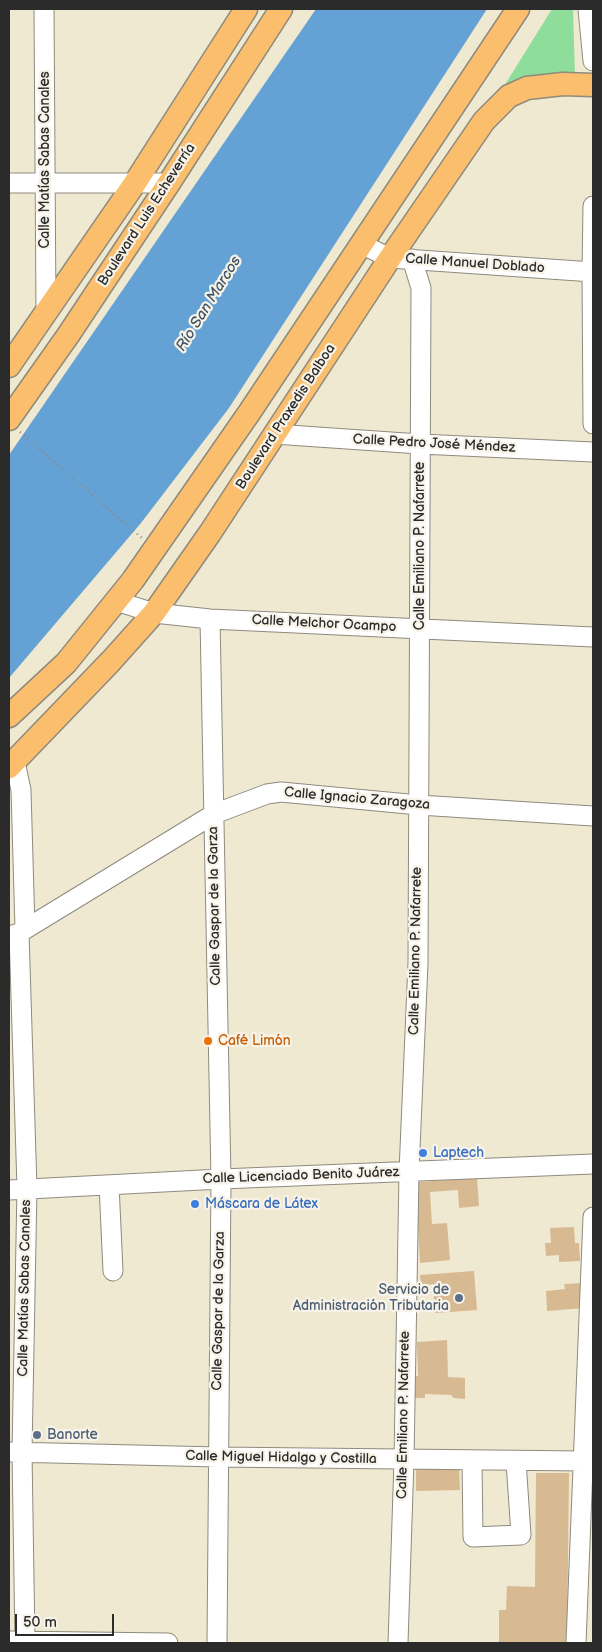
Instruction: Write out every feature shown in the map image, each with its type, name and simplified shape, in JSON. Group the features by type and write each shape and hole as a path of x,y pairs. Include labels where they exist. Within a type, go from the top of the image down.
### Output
{"main road":[{"name":"Boulevard Luis Echeverría","path":"9,366 135,182 246,9"},
{"name":"Boulevard Luis Echeverría","path":"12,423 15,400 68,334 169,183 281,9"},
{"path":"9,716 66,663 133,580 249,413 518,9"},
{"name":"Boulevard Praxedis Balboa","path":"12,764 111,661 154,613 210,533 390,258 484,121 509,96 526,88 563,84 593,86"},
{"path":"249,413 277,430"}],"street":[{"name":"Calle Matías Sabas Canales","path":"44,9 46,312"},
{"path":"588,9 593,61"},
{"path":"9,183 169,183"},
{"path":"593,206 593,424"},
{"name":"Calle Manuel Doblado","path":"361,244 390,258 593,272"},
{"name":"Calle Emiliano P. Nafarrete","path":"398,1643 404,1460 409,1172 418,963 421,288 412,259"},
{"name":"Calle Pedro José Méndez","path":"277,430 420,444 593,452"},
{"name":"Calle Melchor Ocampo","path":"116,600 154,613 210,619 593,637"},
{"name":"Calle Gaspar de la Garza","path":"210,619 221,1179 217,1643"},
{"name":"Calle Matías Sabas Canales","path":"12,764 20,790 15,1452 16,1572 19,1642"},
{"name":"Calle Ignacio Zaragoza","path":"18,932 78,898 214,814 267,794 281,792 419,805 593,816"},
{"name":"Calle Licenciado Benito Juárez","path":"18,1189 593,1164"},
{"path":"109,1185 112,1271"},
{"path":"576,1643 593,1217"},
{"name":"Calle Miguel Hidalgo y Costilla","path":"15,1452 404,1460 584,1461"},
{"path":"472,1461 473,1537 521,1535 516,1461"},
{"path":"19,1642 168,1643"}],"path":[{"path":"12,423 143,539"}],"green space":[{"path":"552,9 573,9 575,78 501,91"}],"water":[{"name":"Río San Marcos","path":"316,9 487,9 229,408 141,523 9,678 9,455"}],"building":[{"path":"477,1178 479,1206 459,1208 458,1190 430,1192 432,1224 447,1223 450,1260 420,1263 417,1207 419,1206 419,1182"},
{"path":"574,1227 575,1243 579,1243 580,1261 559,1262 559,1255 546,1256 545,1243 551,1243 550,1228"},
{"path":"474,1271 477,1310 435,1313 434,1296 439,1295 438,1284 421,1285 420,1275"},
{"path":"582,1283 584,1308 547,1311 546,1291 565,1289 564,1284"},
{"path":"447,1340 448,1377 465,1378 465,1399 454,1398 451,1395 425,1394 425,1398 410,1398 411,1376 418,1376 417,1342"},
{"path":"459,1468 460,1490 416,1491 416,1469"},
{"path":"536,1473 569,1473 567,1643 499,1643 499,1610 506,1610 507,1586 535,1587"}],"place":[{"name":"Café Limón","path":"208,1041"},
{"name":"Laptech","path":"423,1153"},
{"name":"Máscara de Látex","path":"195,1204"},
{"name":"Servicio de Administración Tributaria","path":"459,1298"},
{"name":"Banorte","path":"37,1435"}]}
